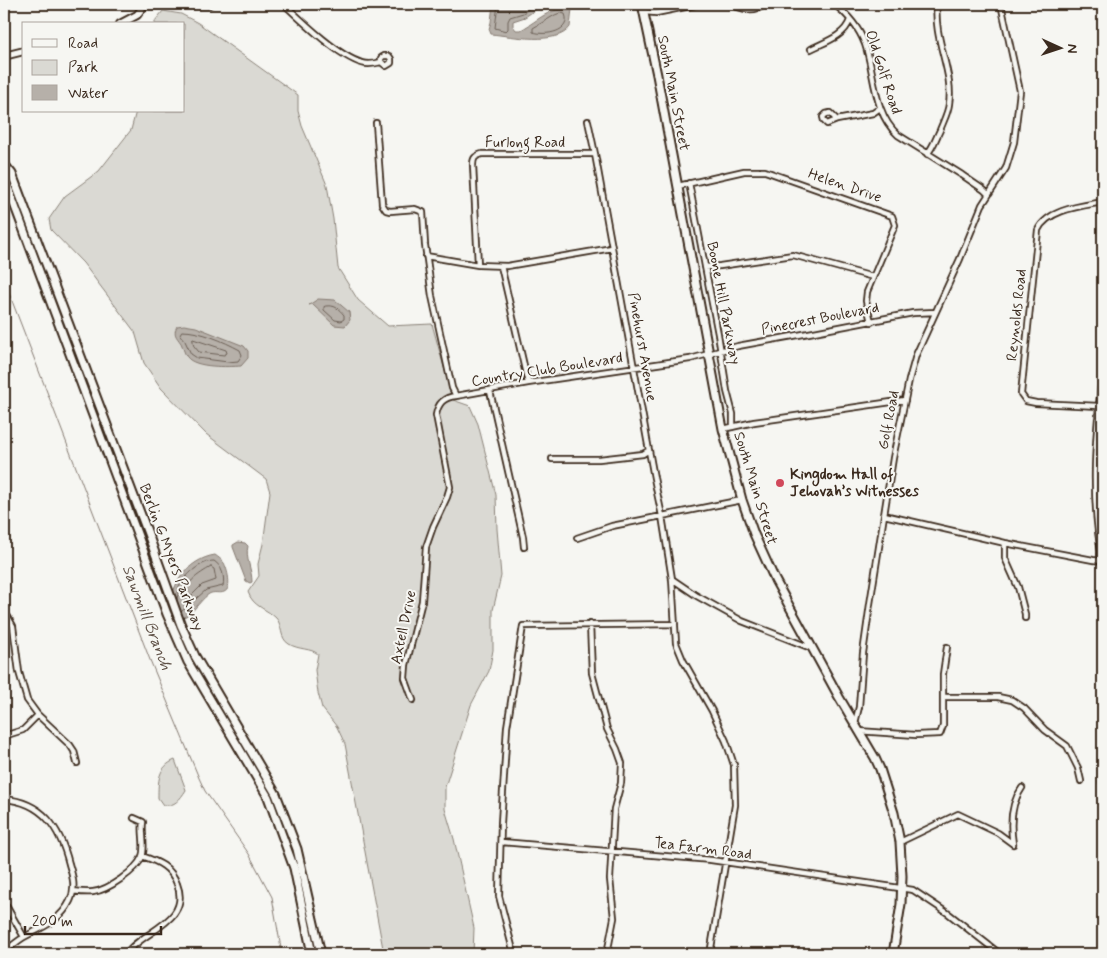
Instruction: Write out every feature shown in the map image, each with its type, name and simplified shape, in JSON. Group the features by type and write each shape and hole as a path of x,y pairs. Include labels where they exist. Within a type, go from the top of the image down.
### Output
{"main road":[{"name":"South Main Street","path":"642,4 723,429 742,500 764,557 812,648 880,769 894,814 900,842 902,889 893,954"},
{"name":"Berlin G Myers Parkway","path":"4,164 12,174 181,625 195,656 276,794 297,849 321,954"},
{"name":"Berlin G Myers Parkway","path":"4,177 167,614 188,662 268,797 294,868 312,954"},
{"path":"138,535 147,531"}],"street":[{"path":"124,22 137,15 145,4"},
{"path":"198,4 209,4"},
{"path":"284,4 315,33 356,61 368,64 381,62"},
{"path":"645,12 656,13 700,4"},
{"path":"729,4 741,9 752,10 766,4"},
{"name":"Old Golf Road","path":"834,4 859,31 865,43 880,108 893,131 988,194"},
{"path":"927,154 944,120 949,106 950,95 948,75 936,25 937,4"},
{"name":"Golf Road","path":"857,727 866,631 893,458 916,355 988,194 1006,168 1011,155 1020,91 1001,4"},
{"path":"1092,4 1103,8"},
{"path":"811,49 843,31 848,26 850,20"},
{"path":"4,56 22,52"},
{"path":"837,120 873,113 880,108"},
{"name":"Pinehurst Avenue","path":"588,121 596,154 662,516 672,579 676,643 680,655 712,711 726,741 734,765 735,805 710,954"},
{"name":"Country Club Boulevard","path":"376,123 382,204 386,210 390,211 415,209 423,212 426,256 432,296 452,388 456,396 528,383 696,358 709,354"},
{"name":"Furlong Road","path":"478,265 473,165 475,156 482,154 596,154"},
{"name":"Helen Drive","path":"678,186 751,170 765,171 892,216 896,225 867,292 866,301 871,322"},
{"name":"Boone Hill Parkway","path":"689,183 733,414 733,427"},
{"name":"Reynolds Road","path":"1099,406 1036,404 1026,402 1021,394 1038,230 1044,220 1054,214 1103,202"},
{"path":"426,256 478,265 501,266 612,248"},
{"path":"705,267 789,255 873,277"},
{"path":"501,266 528,383"},
{"name":"Pinecrest Boulevard","path":"709,354 721,350 924,312 936,312"},
{"path":"884,515 1005,543 1103,561 1095,499 1095,470 1103,366"},
{"path":"490,390 524,537 524,547"},
{"name":"Axtell Drive","path":"413,700 406,678 406,665 423,594 426,547 450,486 436,414 439,404 444,399 456,396"},
{"path":"723,429 754,422 905,400"},
{"path":"552,459 599,459 643,454 649,450"},
{"path":"1095,470 1103,468"},
{"path":"577,538 612,526 742,500"},
{"path":"1005,543 1005,558 1018,587 1025,618"},
{"path":"672,579 742,622 812,648"},
{"path":"4,614 13,626 19,672 25,695 38,715 74,750 77,763"},
{"path":"590,624 592,673 607,729 622,763 621,783 614,809 610,879 614,918 607,954"},
{"path":"514,954 499,896 507,727 523,626 675,624"},
{"path":"857,727 916,735 938,735 944,726 943,690 946,647"},
{"path":"944,697 998,696 1008,698 1020,705 1045,730 1067,746 1078,768 1081,781"},
{"path":"4,736 22,730 38,715"},
{"path":"900,842 958,814 998,833 1012,844 1011,825 1014,802 1022,788"},
{"path":"4,799 20,802 34,808 46,817 57,830 66,850 74,878 70,901 54,920 24,937 4,952"},
{"path":"73,891 93,892 105,888 129,873 136,866 142,856 143,822 134,818"},
{"name":"Tea Farm Road","path":"501,842 724,862 919,892 1000,954"},
{"path":"126,954 130,948 173,916 178,903 179,888 174,876 167,867 142,856"},
{"path":"4,902 24,937"}],"green space":[{"path":"163,11 181,14 198,23 298,95 298,111 302,126 327,185 338,268 358,300 388,326 432,324 453,400 470,406 478,424 496,495 501,576 493,610 493,650 489,671 471,705 445,787 445,809 454,839 474,928 473,954 384,954 345,744 337,727 322,708 318,693 315,670 318,654 289,644 282,635 280,624 276,618 256,604 248,592 259,576 258,564 263,544 270,492 266,479 206,434 161,388 144,363 135,332 83,263 51,230 49,219 65,196 99,171 131,130 136,112 185,112 185,22 155,21"},
{"path":"175,760 186,790 174,804 163,805 158,798 160,775 165,766"}],"water":[{"path":"493,4 544,4 525,17 513,21 513,26 516,30 521,30 551,12 564,9 572,9 570,27 564,33 545,38 522,38 491,34 489,29"},
{"path":"318,299 335,300 349,312 350,320 345,326 334,325 312,304 309,305"},
{"path":"177,326 196,327 244,346 248,351 248,358 241,366 212,366 191,361 175,333"},
{"path":"238,542 245,543 248,546 247,555 252,582 250,583 246,581 233,547"},
{"path":"215,555 223,562 227,569 229,583 227,590 222,593 209,594 183,617 177,618 172,615 172,595 181,576 196,562"}],"waterway":[{"name":"Sawmill Branch","path":"4,280 150,660 199,778 205,791 249,854 272,897 282,954"}],"place":[{"name":"Kingdom Hall of Jehovah’s Witnesses","path":"780,483"}]}
